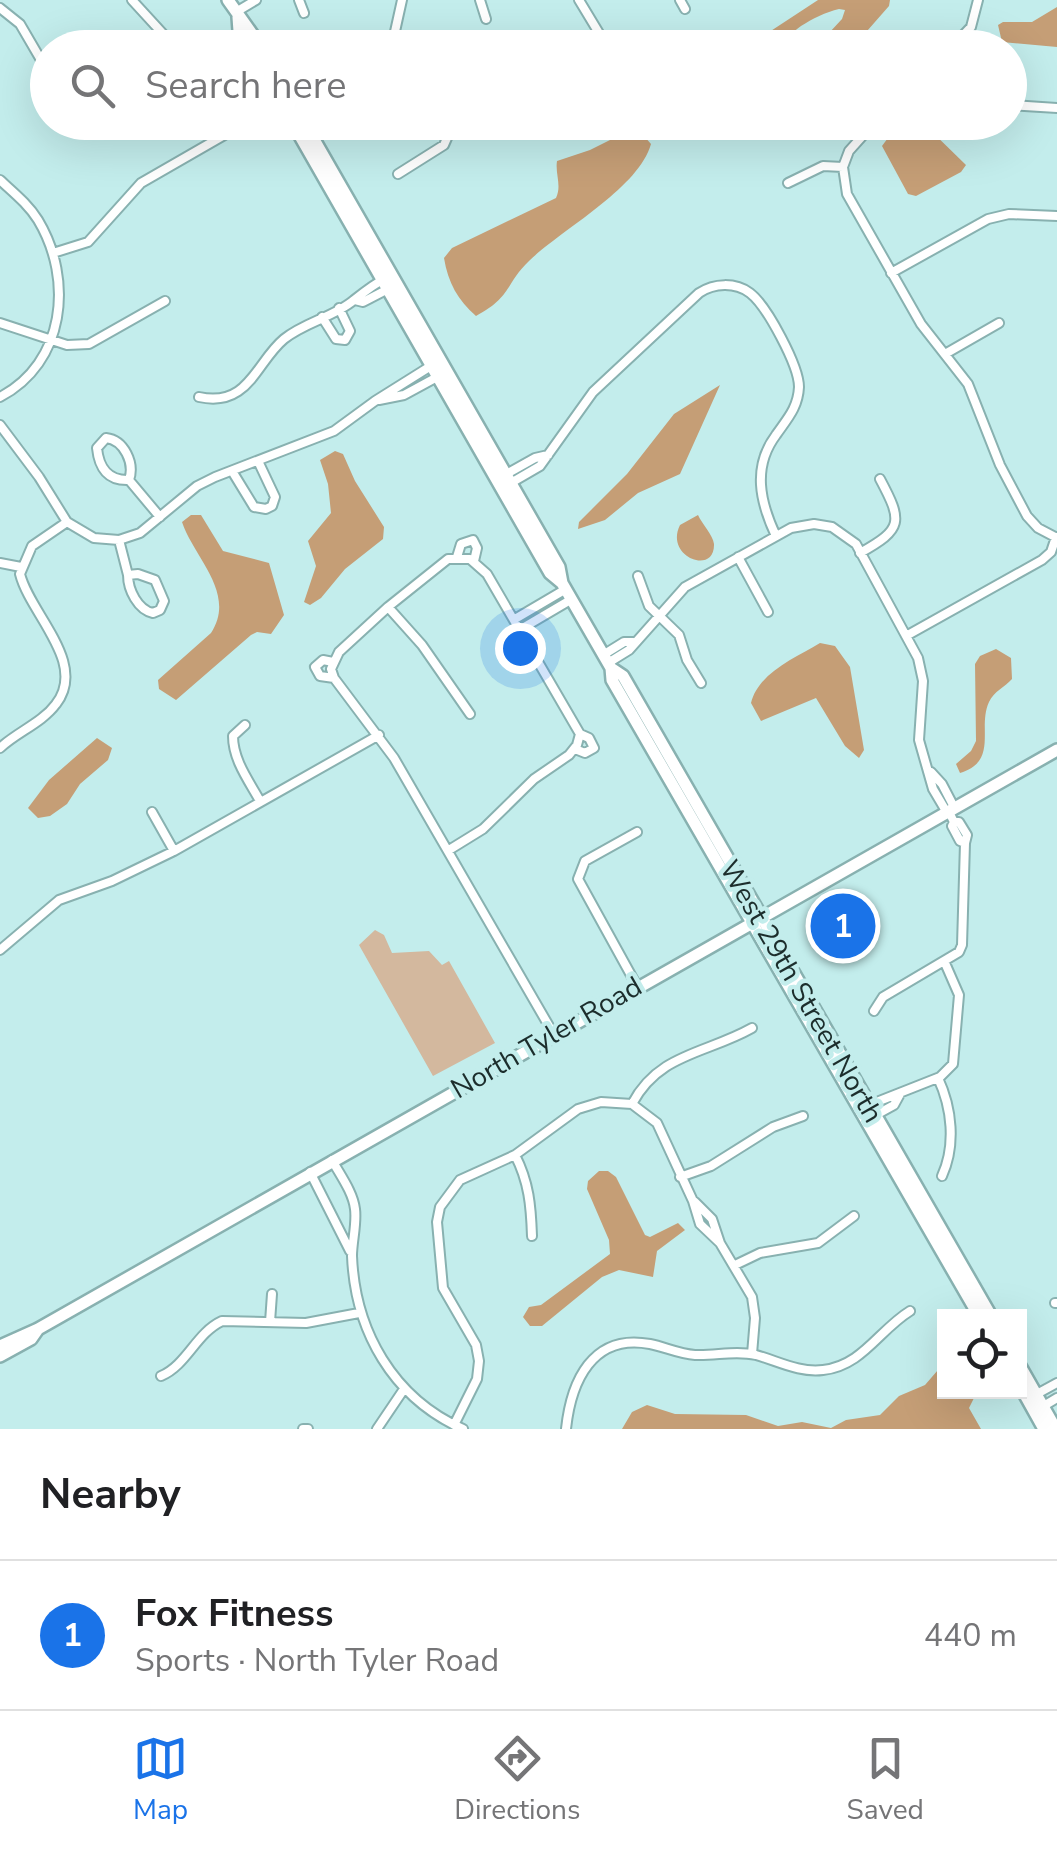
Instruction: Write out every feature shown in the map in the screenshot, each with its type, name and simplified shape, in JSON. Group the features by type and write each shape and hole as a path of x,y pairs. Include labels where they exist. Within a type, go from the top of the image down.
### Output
{"main road":[{"path":"234,7 252,30"},
{"name":"West 29th Street North","path":"306,140 504,481 550,572 567,590 607,662 612,680 688,802 975,1309"},
{"name":"West 29th Street North","path":"310,140 314,151"},
{"name":"North Tyler Road","path":"0,1346 1057,750"},
{"name":"West 29th Street North","path":"867,1114 987,1309"},
{"name":"North Tyler Road","path":"0,1356 31,1339 38,1328"},
{"path":"1027,1383 1044,1429"},
{"path":"1027,1394 1056,1429"}],"street":[{"path":"132,0 157,30"},
{"path":"234,7 256,0"},
{"path":"299,0 304,14"},
{"path":"395,30 402,0"},
{"path":"480,0 486,18"},
{"path":"579,0 597,30"},
{"path":"680,0 684,9"},
{"path":"969,30 978,0"},
{"path":"0,8 20,24 30,41"},
{"path":"1027,106 1057,108"},
{"path":"54,253 88,242 141,183 209,140"},
{"path":"398,174 446,140"},
{"path":"857,140 843,167 846,194 921,324 968,384 1000,465 1027,516 1056,538 1051,552 1042,560 906,636"},
{"path":"788,183 823,166 843,167"},
{"path":"0,180 36,217 54,253 59,288 56,326 35,371 0,398"},
{"path":"891,274 988,219 1009,214 1057,216"},
{"path":"199,397 213,400 251,382 284,339 389,282"},
{"path":"504,481 526,468 540,466 592,392 699,294 724,284 754,297 793,360 798,375 796,405 766,451 760,478 765,514 776,536"},
{"path":"0,322 76,347 90,344 165,301"},
{"path":"322,317 336,339 345,340 350,331 339,308"},
{"path":"945,354 999,323"},
{"path":"0,425 40,477 67,522 94,538 119,540 140,533 198,486 334,432 374,401 438,369"},
{"path":"129,480 106,474 97,454 102,441 112,438 120,444 131,464 129,480 160,517"},
{"path":"232,471 254,507 266,510 276,498 258,461"},
{"path":"860,553 886,538 896,526 895,508 880,480"},
{"path":"0,748 55,706 63,692 66,680 60,654 26,590 21,567 32,546 67,522"},
{"path":"607,662 629,650 660,618 678,592 776,536 804,525 832,527 856,544 906,636 924,681 919,740 933,788 950,812 960,842 964,842 962,946 945,963 883,998 874,1012"},
{"path":"119,540 128,575 132,590 146,612 163,608 162,595 152,577 128,575"},
{"path":"457,557 461,544 474,540 474,561"},
{"path":"738,558 768,612"},
{"path":"554,1033 450,850 378,735 334,678 333,662 388,607 448,559 474,561 487,574 521,629 580,734 589,738 594,748 585,753 575,749"},
{"path":"0,563 21,567"},
{"path":"638,576 644,598 678,635 701,684"},
{"path":"515,620 567,590"},
{"path":"521,629 567,590"},
{"path":"388,607 422,645 470,714"},
{"path":"333,662 323,660 315,666 320,676 334,678"},
{"path":"245,724 233,736 232,743 260,801"},
{"path":"450,850 484,829 534,779 575,749 580,734"},
{"path":"0,950 59,900 174,852 378,735"},
{"path":"152,812 174,852"},
{"path":"637,832 586,861 578,879 637,986"},
{"path":"867,1114 894,1105 900,1094 938,1078 955,1059 958,990 945,963"},
{"path":"632,1104 640,1088 664,1065 752,1028"},
{"path":"938,1078 947,1097 950,1118 949,1161 942,1176"},
{"path":"332,1160 355,1210 352,1256 359,1313 385,1366 404,1389 459,1427 477,1378 479,1361 476,1345 443,1288 436,1222 440,1207 460,1180 515,1155 588,1105 632,1104 657,1123 693,1201 712,1219 720,1243 752,1297 752,1354"},
{"path":"680,1177 730,1157 773,1128 803,1116"},
{"path":"515,1155 530,1194 532,1236"},
{"path":"310,1172 352,1256"},
{"path":"734,1265 760,1252 818,1244 854,1216"},
{"path":"270,1322 272,1294"},
{"path":"566,1429 577,1380 602,1351 649,1343 696,1355 752,1354 797,1369 836,1368 860,1355 910,1311"},
{"path":"160,1376 172,1371 211,1326 230,1319 306,1323 359,1313"},
{"path":"1035,1403 1057,1383"},
{"path":"377,1429 404,1389"},
{"path":"1035,1403 1057,1398"}],"shaded area":[{"path":"818,0 890,0 868,30 832,30 842,19 845,10 839,9 796,30 772,30"},
{"path":"1057,7 1057,47 1027,44 1027,30 999,30 998,25 1032,22"},
{"path":"610,140 648,140 651,144 631,177 529,261 502,296 476,316 451,283 444,258 452,248 556,198 557,161"},
{"path":"886,140 940,140 966,165 961,172 916,196 908,194 882,146"},
{"path":"720,385 680,474 638,493 605,520 578,529 579,522 627,474 674,414"},
{"path":"335,451 343,454 384,527 383,539 345,569 321,598 310,605 304,602 316,566 308,541 331,513 320,460"},
{"path":"191,515 201,515 223,551 269,563 284,615 271,634 251,635 176,700 159,689 158,680 211,633 218,618 219,604 211,576 182,522"},
{"path":"698,515 714,544 712,554 699,560 684,554 677,536 680,525"},
{"path":"820,643 835,646 850,667 864,750 859,758 845,746 816,698 761,721 751,703 769,675"},
{"path":"996,649 1011,658 1012,679 989,702 985,743 979,760 960,773 956,764 976,741 975,664 980,656"},
{"path":"97,738 112,748 108,760 80,784 67,804 50,816 38,818 28,808 49,780"},
{"path":"375,930 384,935 392,953 429,951 442,965 449,961 495,1043 433,1076 359,945"},
{"path":"599,1171 616,1177 645,1235 650,1237 678,1223 685,1230 657,1251 653,1277 619,1270 602,1277 542,1326 530,1326 523,1317 529,1307 541,1305 610,1254 609,1240 587,1189 588,1181"},
{"path":"937,1371 937,1399 974,1399 969,1408 981,1429 622,1429 632,1412 647,1405 675,1414 746,1415 778,1426 802,1422 831,1428 846,1420 880,1415 899,1396 925,1385"}],"place":[{"name":"Fox Fitness","path":"843,926"}]}
